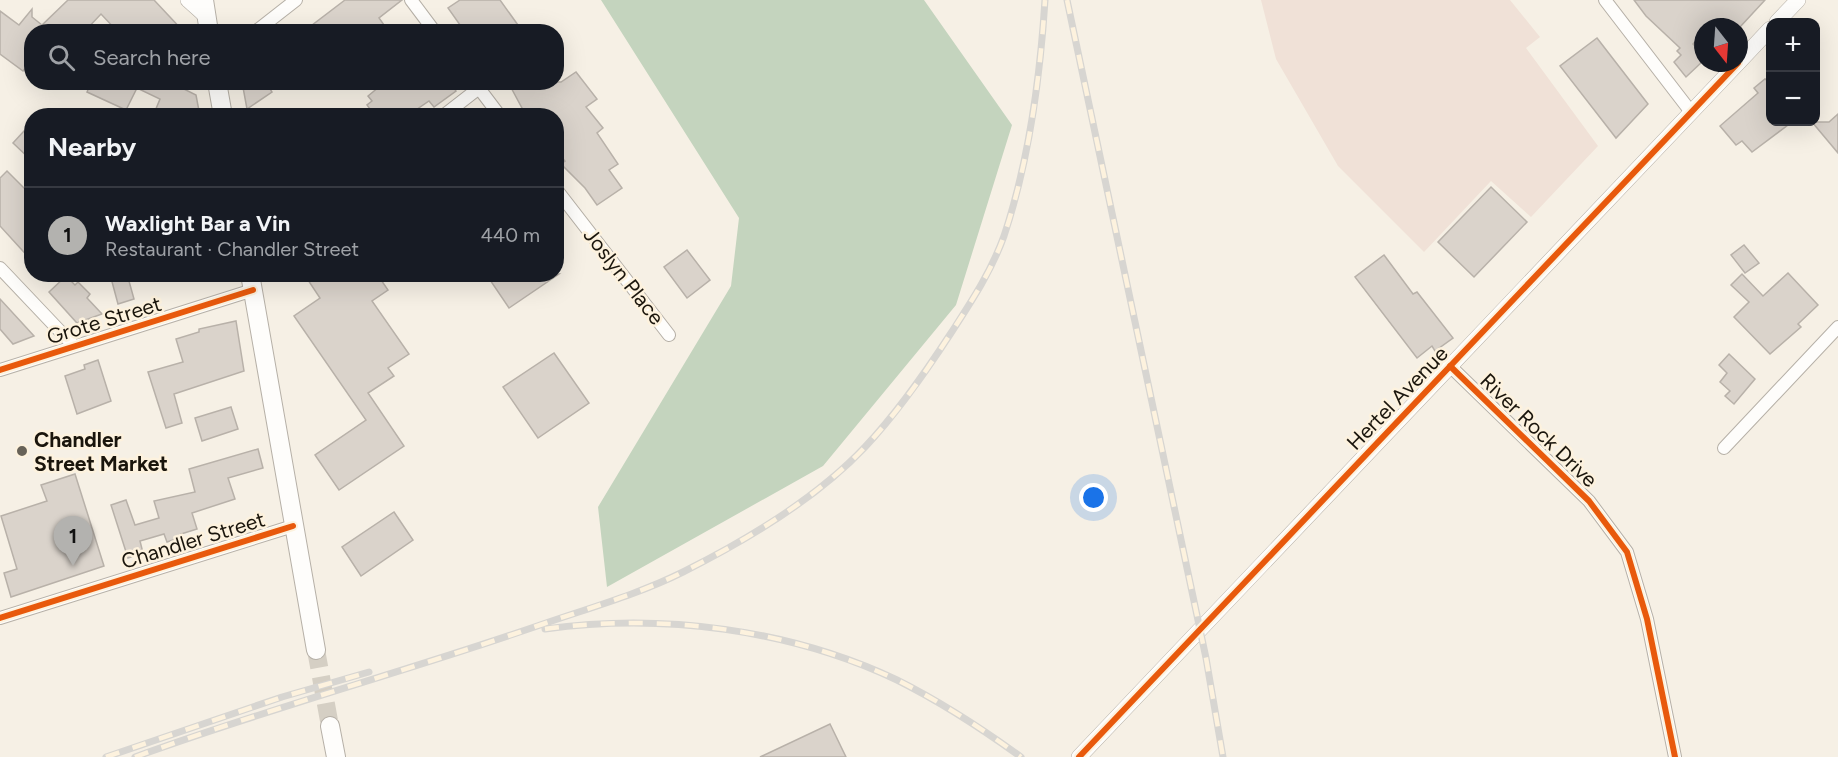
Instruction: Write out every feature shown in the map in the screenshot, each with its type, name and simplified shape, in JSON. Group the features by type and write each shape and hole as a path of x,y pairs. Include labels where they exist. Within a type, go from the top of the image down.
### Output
{"main road":[{"path":"218,90 222,108"},
{"path":"252,282 316,650"},
{"path":"330,726 336,757"}],"street":[{"path":"188,0 207,16"},
{"path":"265,24 296,0"},
{"path":"411,0 429,24"},
{"path":"1605,0 1691,112"},
{"path":"1781,18 1798,0"},
{"name":"Hertel Avenue","path":"1748,53 1766,33"},
{"name":"Hertel Avenue","path":"1079,757 1730,72"},
{"path":"452,108 472,90"},
{"path":"481,90 494,108"},
{"name":"Joslyn Place","path":"564,199 669,335"},
{"path":"0,268 74,346"},
{"name":"Grote Street","path":"0,370 252,282"},
{"path":"1724,448 1838,327"},
{"name":"River Rock Drive","path":"1450,366 1589,501 1627,552 1647,619 1675,757"},
{"name":"Chandler Street","path":"0,618 293,526"}],"shaded area":[{"path":"1261,0 1510,0 1540,37 1526,48 1598,146 1531,217 1491,181 1424,252 1338,166 1276,59"}],"green space":[{"path":"601,0 924,0 1012,125 956,305 823,466 607,587 598,507 731,286 739,218"}],"building":[{"path":"68,0 154,0 176,24 110,24 101,14 92,24 43,24"},
{"path":"345,0 402,0 379,18 383,24 314,24"},
{"path":"460,0 500,0 517,24 459,24 448,8"},
{"path":"1634,0 1765,0 1748,18 1694,18 1694,69 1686,77 1674,62 1681,55 1677,51 1680,48 1646,16"},
{"path":"32,9 32,17 41,24 24,24 23,71 0,54 0,11 19,25"},
{"path":"1597,38 1648,104 1616,138 1560,66"},
{"path":"576,72 597,99 586,107 603,128 597,133 618,164 609,170 622,188 597,205 585,188 564,167 564,108 522,108 512,90 564,90 564,80"},
{"path":"1766,80 1766,126 1787,126 1752,152 1742,141 1736,145 1720,126 1758,93 1754,88"},
{"path":"88,90 136,90 127,108 122,108 87,92"},
{"path":"141,90 186,90 196,95 198,108 156,108 160,99"},
{"path":"243,90 271,90 272,92 247,108"},
{"path":"375,90 456,91 434,107 429,101 419,108 369,108 367,105 372,101 368,96"},
{"path":"1838,114 1838,153 1815,126 1820,126 1820,122 1829,122"},
{"path":"24,131 24,153 13,143"},
{"path":"7,171 24,188 24,252 0,226 0,178"},
{"path":"1491,187 1527,222 1474,277 1438,242"},
{"path":"1744,245 1759,263 1745,273 1731,255"},
{"path":"687,250 710,280 687,298 664,267"},
{"path":"1384,255 1413,294 1417,292 1453,338 1435,351 1432,346 1417,358 1355,277"},
{"path":"1788,273 1818,305 1798,324 1801,327 1770,354 1734,317 1749,302 1731,285 1742,274 1763,296"},
{"path":"60,282 72,282 75,285 78,282 90,294 87,298 102,314 77,323 49,292"},
{"path":"112,282 129,282 134,299 118,304"},
{"path":"309,282 382,282 388,290 372,301 409,354 388,368 394,376 368,393 404,446 339,490 315,455 366,420 294,316 320,298"},
{"path":"491,282 547,282 509,308"},
{"path":"0,299 34,336 13,344 0,329"},
{"path":"236,321 244,371 174,394 182,423 166,428 148,372 183,362 176,339 199,332 199,329"},
{"path":"554,353 589,403 538,438 503,387"},
{"path":"1729,354 1755,379 1734,404 1725,396 1730,391 1720,382 1727,373 1719,365"},
{"path":"98,360 111,401 77,414 65,376 85,369 84,365"},
{"path":"231,407 238,429 202,441 195,418"},
{"path":"258,449 263,468 228,478 235,499 192,513 197,529 181,534 182,537 167,542 164,534 140,541 143,553 128,558 111,505 126,500 135,525 159,518 154,501 195,492 189,469"},
{"path":"75,474 104,566 11,597 4,573 17,569 1,516 47,501 41,485"},
{"path":"394,512 413,540 361,576 342,547"},
{"path":"830,724 846,757 760,757"}],"tunnel":[{"path":"316,650 330,726"}],"railway":[{"path":"135,757 236,722 492,641 649,587 707,560 755,532 825,484 865,447 900,406 951,333 993,262 1013,208 1027,149 1040,60 1045,0"},
{"path":"1067,0 1206,658 1223,757"},
{"path":"545,629 634,623 680,625 725,629 813,648 856,663 913,688 1021,757"},
{"path":"106,757 282,697 369,672"}],"cycle path":[{"path":"1079,757 1729,72"},
{"path":"0,370 253,290"},
{"path":"1450,366 1589,501 1627,552 1647,619 1675,757"},
{"path":"0,618 293,526"}],"place":[{"name":"Chandler Street Market","path":"22,451"},
{"name":"Waxlight Bar a Vin","path":"73,566"}]}
